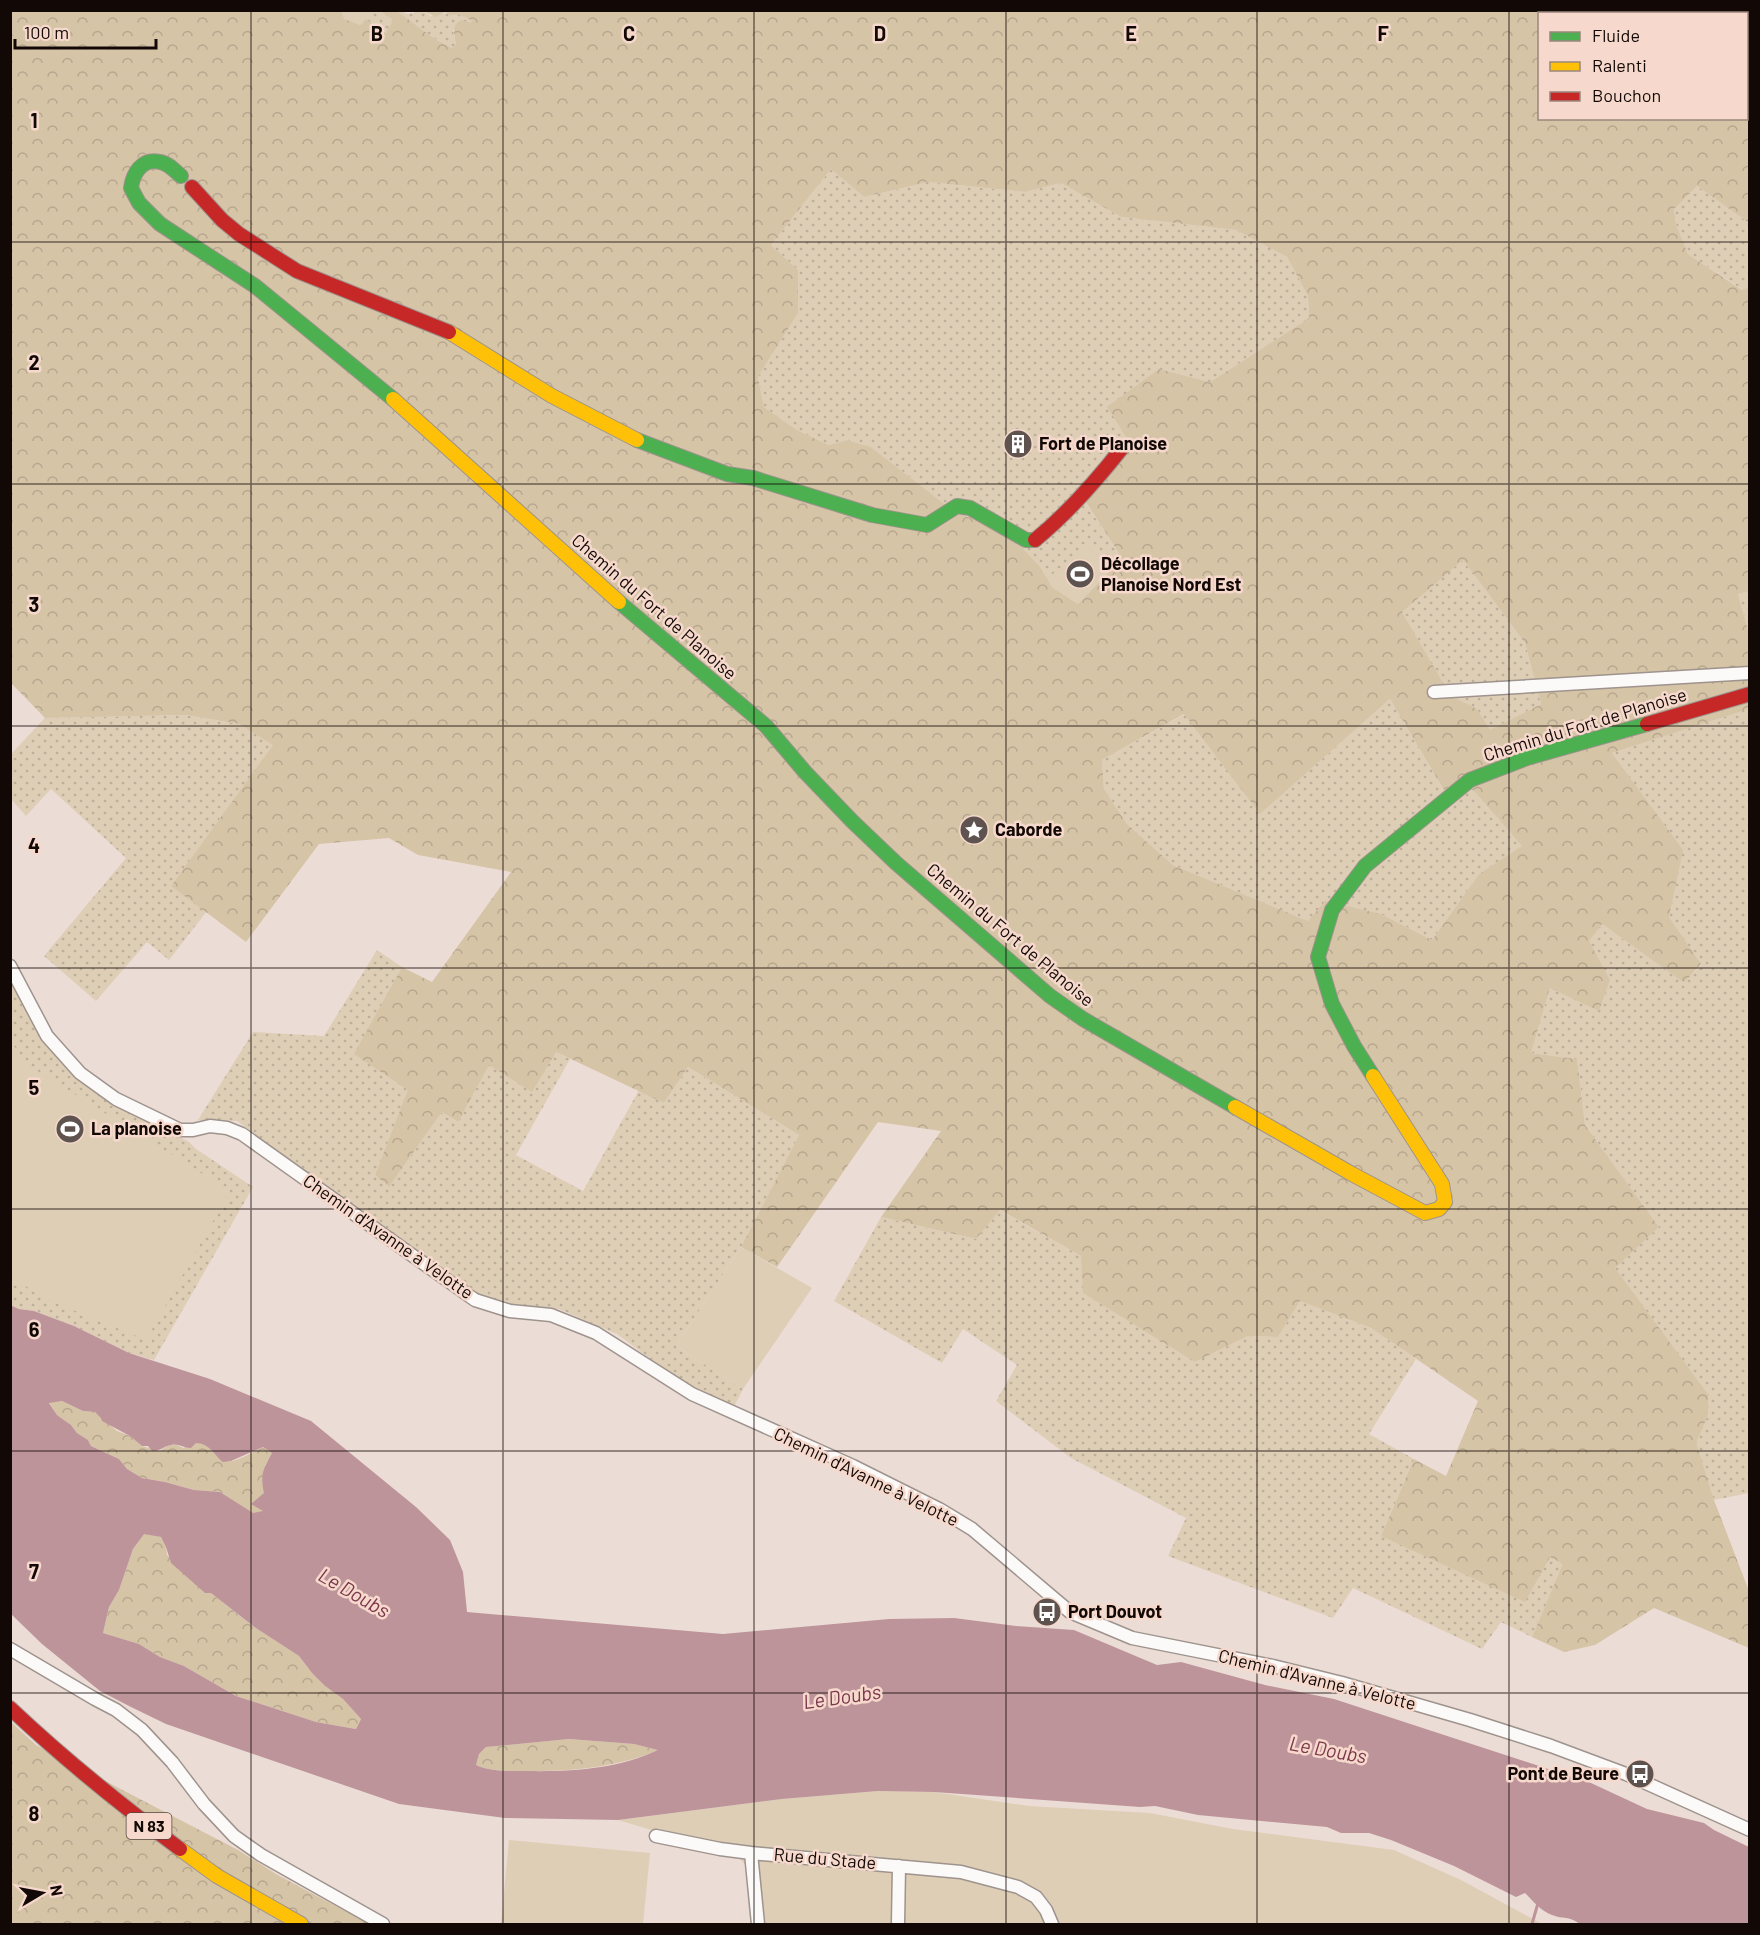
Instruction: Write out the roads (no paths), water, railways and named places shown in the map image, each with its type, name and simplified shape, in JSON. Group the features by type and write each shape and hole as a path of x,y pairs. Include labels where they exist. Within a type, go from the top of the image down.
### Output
{"street":[{"name":"Chemin du Fort de Planoise","path":"181,176 166,164 159,161 152,162 144,164 135,171 131,188 139,203 160,225 255,286 414,417 661,639 766,726 805,772 896,863 1050,996 1083,1020 1352,1174 1425,1213 1439,1209 1445,1202 1442,1184 1354,1046 1332,1004 1318,957 1332,910 1365,866 1470,780 1527,758 1749,694"},
{"path":"192,187 222,220 239,234 297,271 446,330 552,396 622,434 727,474 753,478 872,515 927,525 957,506 970,508 1026,540 1035,540 1096,482 1122,448"},
{"path":"1434,692 1749,673"},
{"name":"Chemin d'Avanne à Velotte","path":"10,966 47,1036 80,1073 116,1099 180,1130 210,1126 227,1128 242,1134 475,1300 510,1311 550,1315 596,1334 692,1394 853,1466 939,1509 972,1529 1070,1612 1132,1638 1273,1666 1342,1683 1551,1746 1626,1774 1749,1830"},
{"path":"10,1649 116,1710 142,1730 234,1836 261,1855 383,1924"},
{"name":"N 83","path":"10,1708 57,1752 172,1844 217,1876 301,1924"},
{"name":"Rue du Stade","path":"657,1836 751,1853 961,1872 1018,1887 1036,1897 1046,1910 1052,1924"},
{"name":"Rue du Stade","path":"751,1853 758,1924"},
{"name":"Rue du Stade","path":"898,1924 899,1866"}],"water":[{"name":"Le Doubs","path":"10,1305 74,1326 129,1353 210,1379 311,1421 416,1507 450,1540 463,1572 467,1612 723,1634 889,1619 954,1618 1074,1630 1157,1665 1181,1662 1265,1685 1334,1699 1591,1783 1647,1809 1704,1823 1749,1847 1749,1924 1580,1924 1548,1913 1537,1906 1525,1893 1516,1897 1454,1866 1369,1833 1341,1833 1327,1827 1198,1815 1155,1806 1140,1807 934,1792 878,1791 782,1799 618,1820 505,1818 399,1804 166,1724 131,1707 100,1691 42,1644 11,1614","holes":["62,1401 83,1411 95,1412 102,1421 130,1436 142,1446 148,1446 152,1451 174,1445 191,1448 196,1443 208,1447 223,1462 231,1461 263,1447 272,1453 263,1472 264,1493 251,1504 263,1511 253,1513 220,1492 194,1490 142,1478 127,1469 119,1459 91,1446 88,1440 57,1415 49,1403","144,1534 161,1537 171,1563 205,1593 211,1593 253,1626 299,1656 325,1686 343,1699 361,1719 356,1729 316,1722 236,1696 184,1666 160,1657 139,1644 103,1633 109,1607 119,1590 133,1549","569,1739 634,1744 658,1750 627,1761 594,1768 560,1771 506,1771 476,1765 479,1754 486,1747"]}],"waterway":[{"path":"1532,1924 1538,1903"}],"place":[{"name":"Fort de Planoise","path":"1018,444"},
{"name":"Décollage Planoise Nord Est","path":"1080,574"},
{"name":"Caborde","path":"974,830"},
{"name":"La planoise","path":"70,1129"},
{"name":"Port Douvot","path":"1047,1612"},
{"name":"Pont de Beure","path":"1640,1774"}]}
